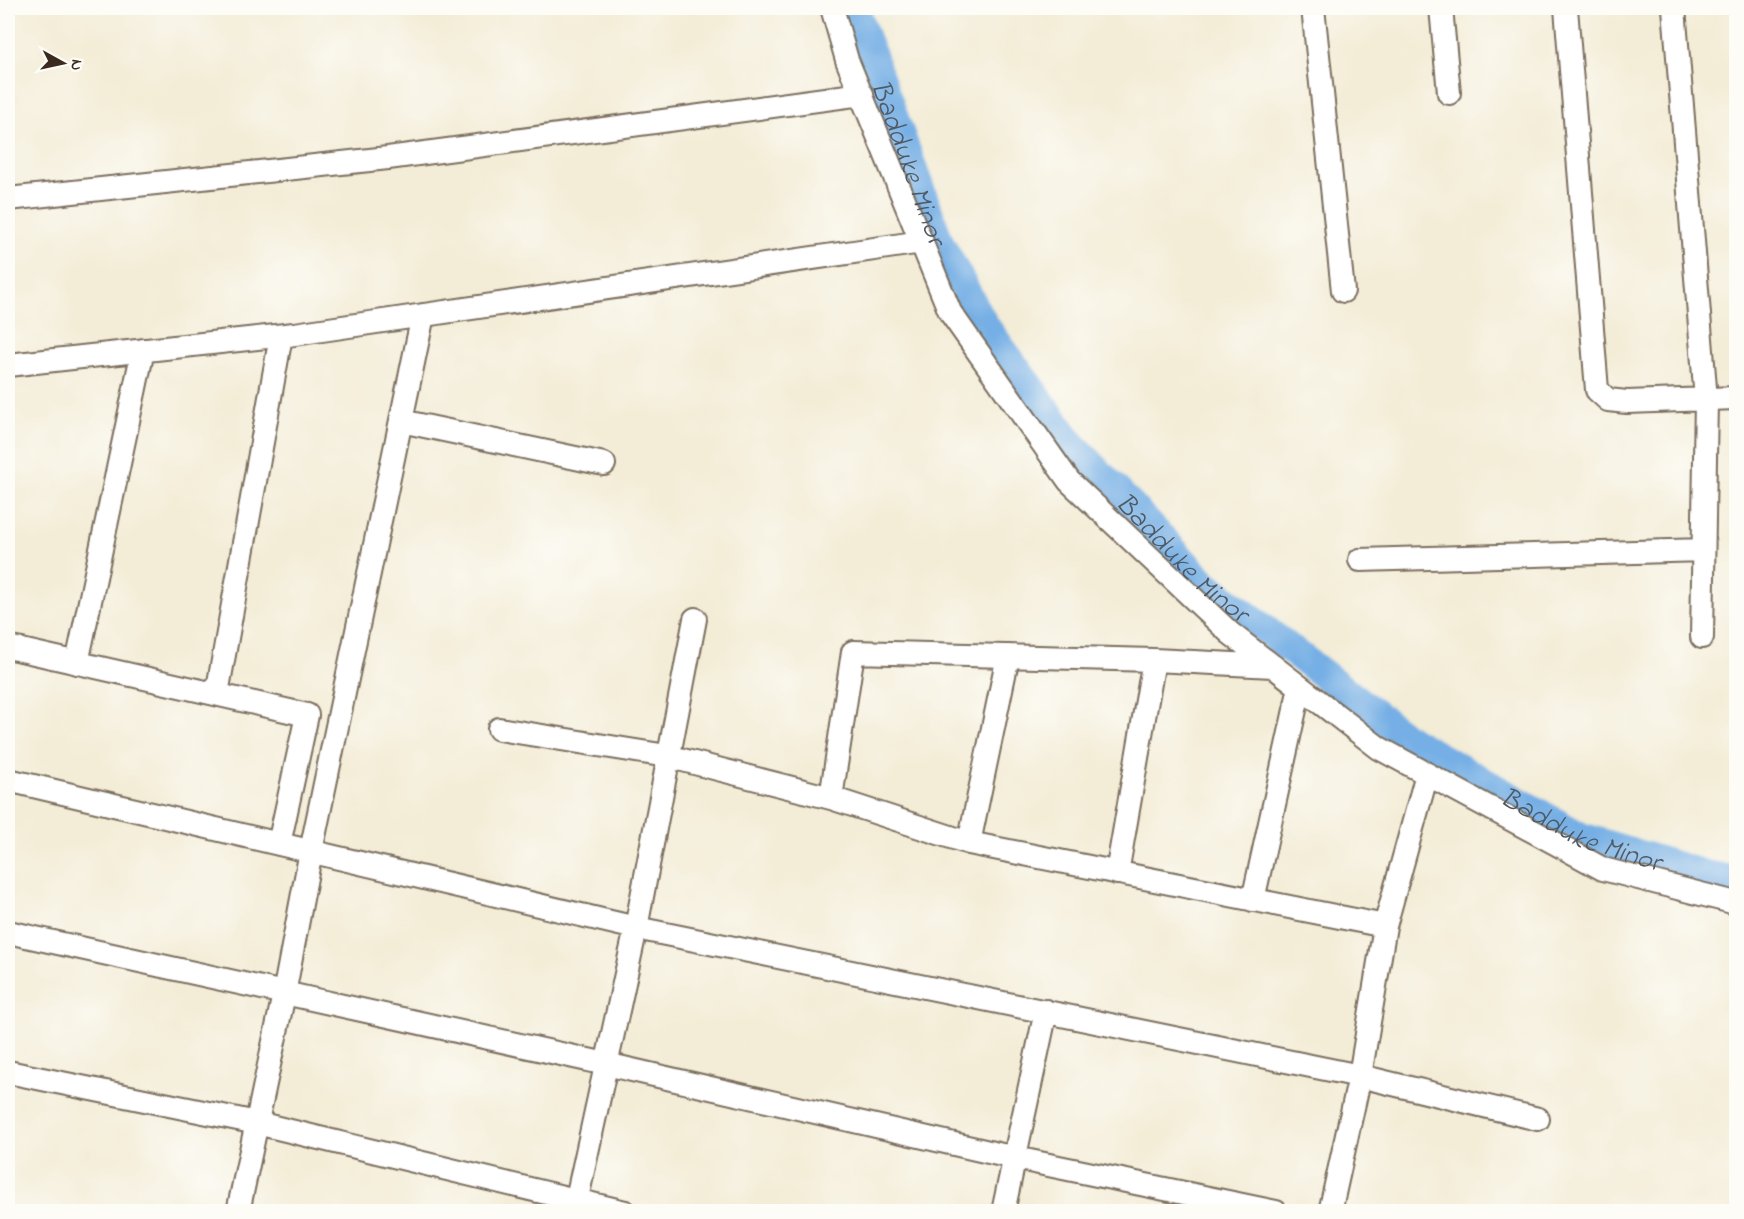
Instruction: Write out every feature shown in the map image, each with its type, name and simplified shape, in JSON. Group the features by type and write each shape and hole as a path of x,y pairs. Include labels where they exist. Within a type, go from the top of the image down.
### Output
{"street":[{"path":"832,8 848,60 950,312 1069,481 1230,633 1379,748 1603,869 1737,903"},
{"path":"1313,8 1343,291"},
{"path":"1441,8 1449,93"},
{"path":"1566,8 1597,390 1608,400 1627,402 1737,398"},
{"path":"1674,8 1707,400 1702,637"},
{"path":"8,198 388,158 862,94"},
{"path":"217,694 281,336 922,242"},
{"path":"238,1212 258,1124 311,851 423,315"},
{"path":"8,367 294,334"},
{"path":"77,663 144,350"},
{"path":"401,421 604,464"},
{"path":"1360,560 1703,550"},
{"path":"575,1206 636,928 694,619"},
{"path":"8,647 307,715 279,844"},
{"path":"831,798 853,652 1154,660 1273,666"},
{"path":"969,843 1008,656"},
{"path":"1117,873 1154,660"},
{"path":"1253,900 1300,687"},
{"path":"499,729 668,756 831,798 969,843 1384,926"},
{"path":"1330,1212 1360,1077 1384,926 1427,774"},
{"path":"8,780 636,928 1360,1077 1538,1119"},
{"path":"8,932 606,1064 1015,1158 1276,1212"},
{"path":"1003,1212 1046,1011"},
{"path":"8,1072 258,1124 575,1206 625,1212"}],"waterway":[{"name":"Badduke Minor","path":"854,8 939,242 984,325 1069,441 1204,583 1409,740 1581,837 1705,875 1736,881"}]}
